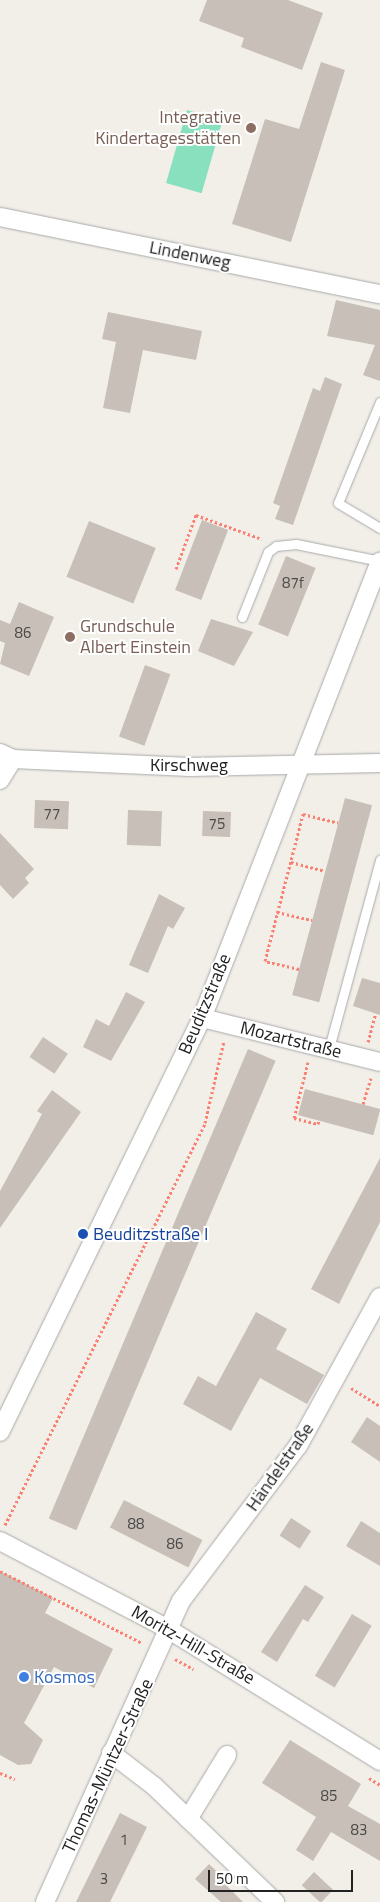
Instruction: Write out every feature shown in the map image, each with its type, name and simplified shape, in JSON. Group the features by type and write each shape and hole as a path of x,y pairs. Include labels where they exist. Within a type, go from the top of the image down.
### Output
{"street":[{"name":"Lindenweg","path":"0,217 380,294"},
{"name":"Beuditzstraße","path":"0,1432 202,1018 380,562"},
{"name":"Kirschweg","path":"7,756 190,767 302,761 380,763"},
{"path":"0,780 7,756"},
{"name":"Mozartstraße","path":"202,1018 374,1057"},
{"name":"Händelstraße","path":"168,1629 181,1601 298,1446 337,1379 380,1297"},
{"name":"Moritz-Hill-Straße","path":"1,1535 168,1629 378,1754"},
{"name":"Thomas-Müntzer-Straße","path":"45,1902 111,1753 161,1652 168,1629"},
{"path":"111,1753 127,1762 275,1902"},
{"path":"188,1819 227,1755"}],"lane":[{"path":"380,402 338,504 380,528"},
{"path":"242,617 268,552 276,546 296,544 380,562"},
{"path":"321,1046 380,860"}],"path":[{"path":"176,569 196,515 276,546"},
{"path":"299,969 265,960 303,814 338,823"},
{"path":"291,862 325,871"},
{"path":"278,912 312,920"},
{"path":"363,1104 374,1057 376,1014"},
{"path":"1,1535 205,1123 226,1024"},
{"path":"319,1120 318,1124 294,1118 321,1046"},
{"path":"337,1379 380,1406"},
{"path":"0,1570 198,1671"},
{"path":"0,1773 15,1778"},
{"path":"363,1774 380,1785"}],"green space":[{"path":"187,110 223,120 202,193 166,183"}],"building":[{"path":"207,0 288,0 323,13 302,70 241,47 244,38 199,21"},
{"path":"321,62 345,70 291,242 232,224 265,119 299,129"},
{"path":"336,300 380,310 380,381 363,375 375,345 327,336"},
{"path":"108,312 202,331 196,360 143,350 130,413 103,408 116,342 102,339"},
{"path":"325,377 342,384 293,525 275,519 280,506 273,503 313,388 320,391"},
{"path":"202,520 228,530 201,600 175,590"},
{"path":"89,521 156,548 133,604 67,577"},
{"path":"286,556 316,568 288,637 258,625"},
{"path":"19,602 54,617 29,676 0,664 5,643 0,641 0,620 10,624"},
{"path":"211,619 253,632 234,666 198,651"},
{"path":"145,665 170,674 144,746 119,736"},
{"path":"345,798 372,805 319,1002 292,995"},
{"path":"35,800 69,801 68,829 34,828"},
{"path":"128,810 162,811 161,846 127,845"},
{"path":"203,811 231,812 230,837 202,836"},
{"path":"0,833 34,869 25,878 29,883 13,899 0,885"},
{"path":"159,894 185,908 173,929 168,926 148,973 129,965"},
{"path":"362,978 380,983 380,1015 353,1006"},
{"path":"126,992 145,1002 111,1061 83,1047 96,1019 109,1026"},
{"path":"43,1037 68,1054 54,1074 30,1057"},
{"path":"248,1049 276,1061 76,1530 49,1518"},
{"path":"305,1089 380,1109 373,1135 298,1115"},
{"path":"52,1090 81,1112 0,1228 0,1191 42,1114 37,1111"},
{"path":"380,1158 380,1222 339,1304 311,1289"},
{"path":"256,1312 287,1329 276,1349 324,1375 307,1404 260,1378 231,1431 183,1404 198,1376 216,1386"},
{"path":"367,1417 380,1426 380,1462 351,1442"},
{"path":"124,1500 202,1540 188,1568 110,1528"},
{"path":"291,1518 311,1531 300,1549 280,1536"},
{"path":"361,1521 380,1533 380,1566 346,1546"},
{"name":"Kosmos","path":"0,1571 53,1598 45,1613 113,1649 94,1688 54,1667 24,1723 43,1740 31,1764 18,1765 0,1755"},
{"path":"305,1585 324,1597 308,1622 303,1619 277,1662 261,1652"},
{"path":"352,1614 372,1626 335,1688 315,1676"},
{"path":"290,1740 361,1784 348,1806 380,1824 380,1861 331,1832 313,1861 296,1850 316,1817 262,1783"},
{"path":"120,1813 147,1827 110,1902 76,1902"},
{"path":"209,1864 226,1880 224,1883 243,1902 221,1902 195,1879"},
{"path":"314,1872 333,1890 320,1902 302,1885"}],"place":[{"name":"Integrative Kindertagesstätten","path":"251,128"},
{"name":"Grundschule Albert Einstein","path":"70,637"},
{"name":"Beuditzstraße I","path":"83,1234"},
{"name":"Kosmos","path":"24,1677"}]}
